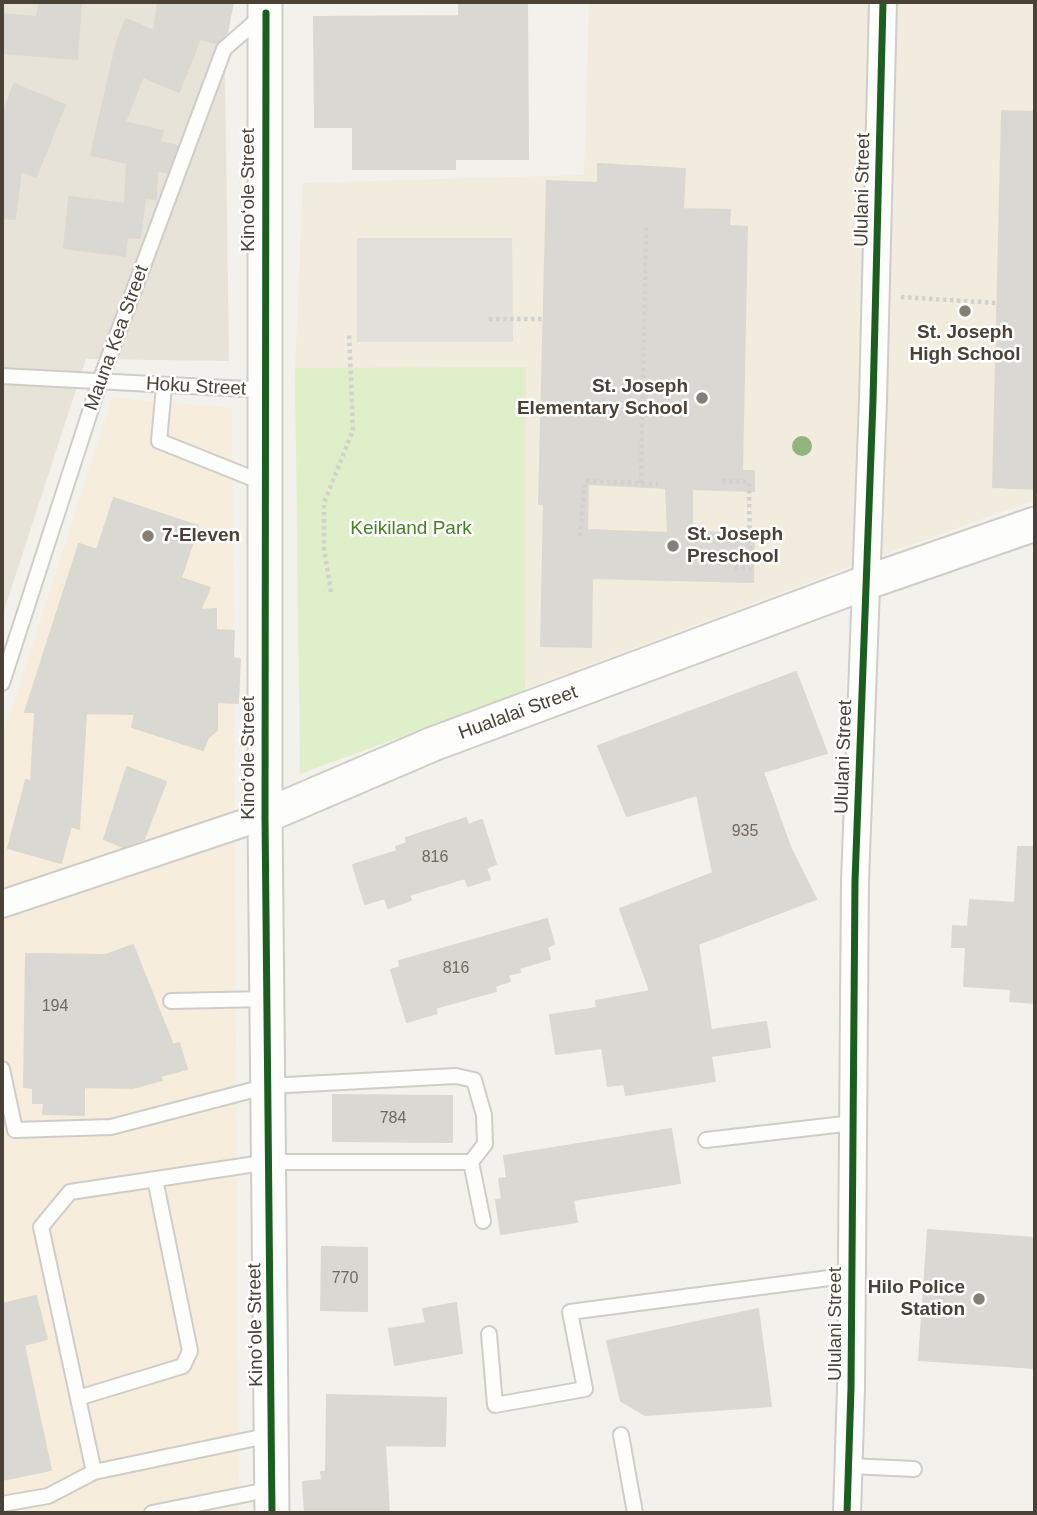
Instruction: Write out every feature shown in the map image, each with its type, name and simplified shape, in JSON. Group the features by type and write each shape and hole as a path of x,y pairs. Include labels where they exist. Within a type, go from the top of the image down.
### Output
{"street":[{"name":"Ululani Street","path":"847,1513 855,881 876,296 883,2"},
{"name":"Kinoʻole Street","path":"266,7 265,816 272,1501"},
{"name":"Hualalai Street","path":"2,904 265,816 433,744 865,583 1035,524"}],"lane":[{"name":"Mauna Kea Street","path":"2,682 100,381 225,49 266,7"},
{"name":"Hoku Street","path":"2,376 164,387 264,390"},
{"path":"164,387 159,441 264,484"},
{"path":"171,1000 267,999"},
{"path":"2,1069 8,1130 111,1127 268,1086 456,1076 474,1080 484,1115 485,1144 471,1162 483,1221"},
{"path":"706,1140 853,1123"},
{"path":"94,1472 41,1227 70,1192 270,1162 471,1162"},
{"path":"78,1398 183,1366 190,1351 155,1179"},
{"path":"489,1334 495,1405 585,1389 570,1312 852,1275"},
{"path":"2,1504 48,1496 94,1472 273,1435"},
{"path":"621,1435 635,1513"},
{"path":"849,1466 914,1469"},
{"path":"152,1513 272,1501"}],"path":[{"path":"641,483 646,228"},
{"path":"876,296 996,303"},
{"path":"489,319 544,319"},
{"path":"331,592 324,548 324,503 353,430 349,332"},
{"path":"580,536 584,481 658,484"},
{"path":"722,481 749,482 750,569 732,569"}],"shaded area":[{"path":"2,2 224,2 229,361 86,359 2,617"},
{"path":"589,2 1035,2 1035,500 300,774 302,369 295,368 303,183 584,175"},
{"path":"357,238 512,238 513,342 357,342"},
{"path":"112,398 232,408 239,1513 2,1513 2,740"}],"green space":[{"name":"Keikiland Park","path":"526,367 525,691 300,774 295,368"}],"building":[{"path":"40,2 81,2 77,59 2,53 2,14 37,17"},
{"path":"158,2 233,2 227,33 217,43 200,39 179,92 143,77 125,122 163,131 160,142 177,146 168,173 157,170 156,199 145,198 140,238 127,237 125,256 64,248 69,197 125,204 127,163 91,155 117,42 126,19 154,31"},
{"path":"459,2 527,2 528,159 455,159 455,169 353,169 353,127 315,127 314,17 459,16"},
{"path":"14,84 65,105 36,177 21,171 15,219 2,218 2,116"},
{"path":"1002,111 1035,112 1035,489 993,487"},
{"path":"598,164 685,169 683,209 730,210 729,226 747,227 742,471 754,471 754,491 692,489 692,532 754,534 753,582 592,578 591,647 541,646 544,504 539,504 547,181 598,183","holes":["588,484 666,488 668,533 587,530"]},
{"path":"114,498 198,526 181,578 210,588 200,610 216,609 216,630 234,631 233,658 240,659 238,703 217,702 217,730 208,738 203,750 132,727 135,714 86,713 79,829 71,826 61,863 8,848 26,780 31,782 35,712 25,712 79,544 97,550"},
{"path":"796,672 827,753 763,772 791,849 816,899 698,944 711,1030 766,1022 770,1047 711,1056 715,1081 626,1095 624,1084 608,1086 602,1048 556,1054 550,1015 597,1008 596,1001 650,991 620,909 713,873 697,795 627,816 598,746"},
{"path":"127,767 166,782 144,839 123,847 104,839"},
{"path":"466,818 468,825 482,820 496,864 486,868 490,879 468,886 465,878 409,895 411,900 388,908 385,898 365,904 353,865 397,851 396,847 407,843 406,838"},
{"path":"1018,847 1035,847 1035,1003 1010,1001 1011,989 964,986 966,947 952,947 953,926 968,927 970,900 1015,903"},
{"path":"547,919 554,944 547,947 550,959 519,968 520,972 508,975 510,981 495,986 496,991 435,1008 437,1013 407,1022 391,970 400,967 399,961"},
{"path":"133,945 173,1045 179,1043 187,1069 160,1076 162,1080 133,1088 84,1087 84,1115 43,1114 44,1103 33,1103 33,1088 24,1087 26,954 106,955"},
{"path":"333,1095 452,1096 452,1142 333,1141"},
{"path":"671,1129 680,1183 573,1200 577,1222 501,1234 496,1200 502,1199 499,1179 507,1178 504,1156"},
{"name":"Hilo Police Station","path":"928,1230 1035,1238 1035,1368 919,1360"},
{"path":"322,1247 367,1248 367,1311 321,1310"},
{"path":"36,1296 47,1339 24,1345 51,1470 2,1480 2,1304"},
{"path":"456,1303 462,1353 395,1365 389,1329 426,1323 423,1309"},
{"path":"758,1309 771,1406 645,1415 621,1401 607,1341"},
{"path":"327,1395 446,1398 445,1446 385,1445 389,1513 305,1513 303,1482 322,1480 321,1472 326,1472"}],"cycle path":[{"path":"847,1513 851,1388 855,881 873,400 883,2"},
{"path":"266,13 265,816 272,1513"}],"place":[{"name":"St. Joseph High School","path":"965,311"},
{"name":"St. Joseph Elementary School","path":"702,398"},
{"name":"7-Eleven","path":"148,536"},
{"name":"St. Joseph Preschool","path":"673,546"},
{"name":"Hilo Police Station","path":"979,1299"}]}
